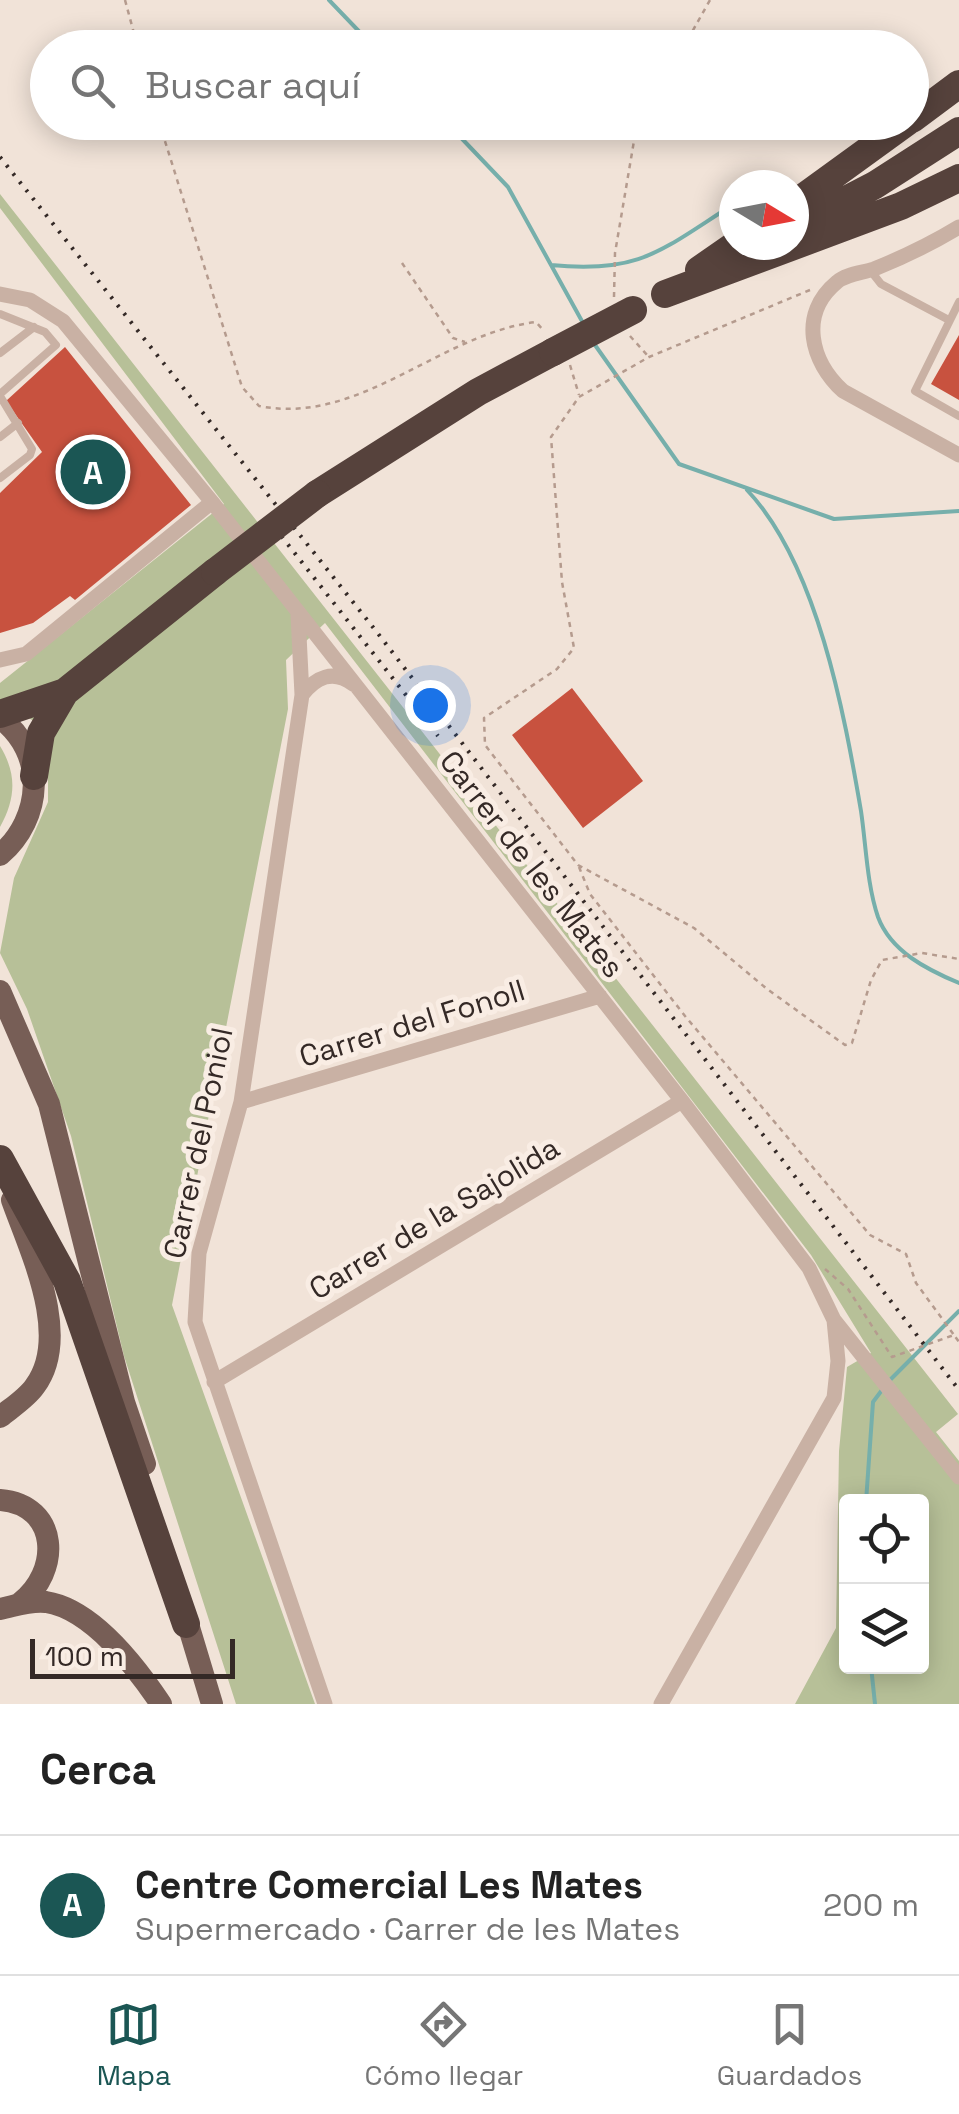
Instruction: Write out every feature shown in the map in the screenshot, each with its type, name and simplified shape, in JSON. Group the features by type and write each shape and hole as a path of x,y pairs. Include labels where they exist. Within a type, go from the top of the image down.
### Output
{"highway":[{"path":"929,107 959,84"},
{"path":"809,219 874,186 959,131"},
{"path":"809,193 883,140"},
{"path":"665,294 901,206 959,178"},
{"path":"665,294 719,256"},
{"path":"0,716 65,692 317,494 478,392 556,347 730,260"},
{"path":"34,776 41,733 65,692"},
{"path":"0,1162 67,1281 186,1624"}],"main road":[{"path":"0,716 22,741 34,776 34,802 25,826 0,855"},
{"path":"0,991 54,1121 124,1402 179,1568 186,1624 212,1704"},
{"path":"0,1162 41,1280 50,1336 36,1385 0,1417"},
{"path":"0,1500 25,1508 48,1538 46,1575 10,1606"},
{"path":"10,1606 46,1602 90,1624 160,1704"}],"street":[{"path":"959,228 922,249 836,283 814,320 813,352 827,376 843,391 959,455"},
{"name":"Carrer de les Mates","path":"0,294 30,300 62,321 212,502 682,1101 808,1268 834,1320"},
{"path":"0,660 26,654 212,502"},
{"name":"Carrer del Poniol","path":"297,612 303,647 302,695 241,1102 199,1253 195,1322 325,1704"},
{"name":"Carrer del Poniol","path":"302,695 328,650"},
{"path":"302,695 317,678 334,675 362,692"},
{"name":"Carrer del Fonoll","path":"241,1102 600,996"},
{"name":"Carrer de la Sajolida","path":"214,1382 682,1101"},
{"path":"834,1320 959,1478"},
{"path":"661,1704 834,1398 838,1361 834,1320"}],"lane":[{"path":"870,270 881,284 947,319"},
{"path":"959,302 947,319 915,391 959,416"},
{"path":"0,314 34,326 52,338 54,350 0,395 32,449 30,455 0,478"},
{"path":"0,353 34,326"},
{"path":"0,437 18,423"}],"path":[{"path":"125,0 133,30"},
{"path":"693,30 710,0"},
{"path":"165,140 242,387 258,406 299,410 331,403 382,385 466,342 536,322 556,347 580,397"},
{"path":"614,275 634,140"},
{"path":"402,264 453,338 466,342"},
{"path":"836,283 791,295 650,357 580,397 551,437 562,582 574,648 557,670 484,718 485,745 578,865 590,894 800,1154 870,1235 906,1254 916,1283 959,1342"},
{"path":"578,865 694,928 767,989 845,1045 852,1043 870,980 882,960 922,953 959,959"},
{"path":"808,1268 830,1269 892,1357 954,1335"}],"green space":[{"path":"0,194 958,1414 936,1432 959,1461 959,1704 795,1704 836,1628 839,1451 847,1367 871,1353 811,1255 325,623 286,660 288,709 172,1305 315,1704 236,1704 124,1356 71,1136 27,1009 0,953 14,878 48,802 48,771 32,720 0,701 0,683 224,504 0,208"},
{"path":"0,746 12,786 0,827"}],"building":[{"path":"959,335 959,400 931,384"},
{"path":"65,347 191,505 75,600 70,596 33,623 0,633 0,493 42,452 6,401"},
{"path":"572,688 643,781 583,828 512,735"}],"waterway":[{"path":"329,0 358,30"},
{"path":"463,140 508,187 583,323"},
{"path":"551,265 582,267 629,262 668,246 719,214"},
{"path":"595,345 679,464 834,519 959,511"},
{"path":"747,490 792,557 824,641 846,729 878,917 901,950 923,966 959,983"},
{"path":"888,1382 959,1311"},
{"path":"867,1494 873,1402 882,1390"},
{"path":"872,1674 875,1704"}],"railway":[{"path":"0,157 376,631 959,1390"},
{"path":"275,528 438,736"}],"place":[{"name":"Centre Comercial Les Mates","path":"93,472"}]}
